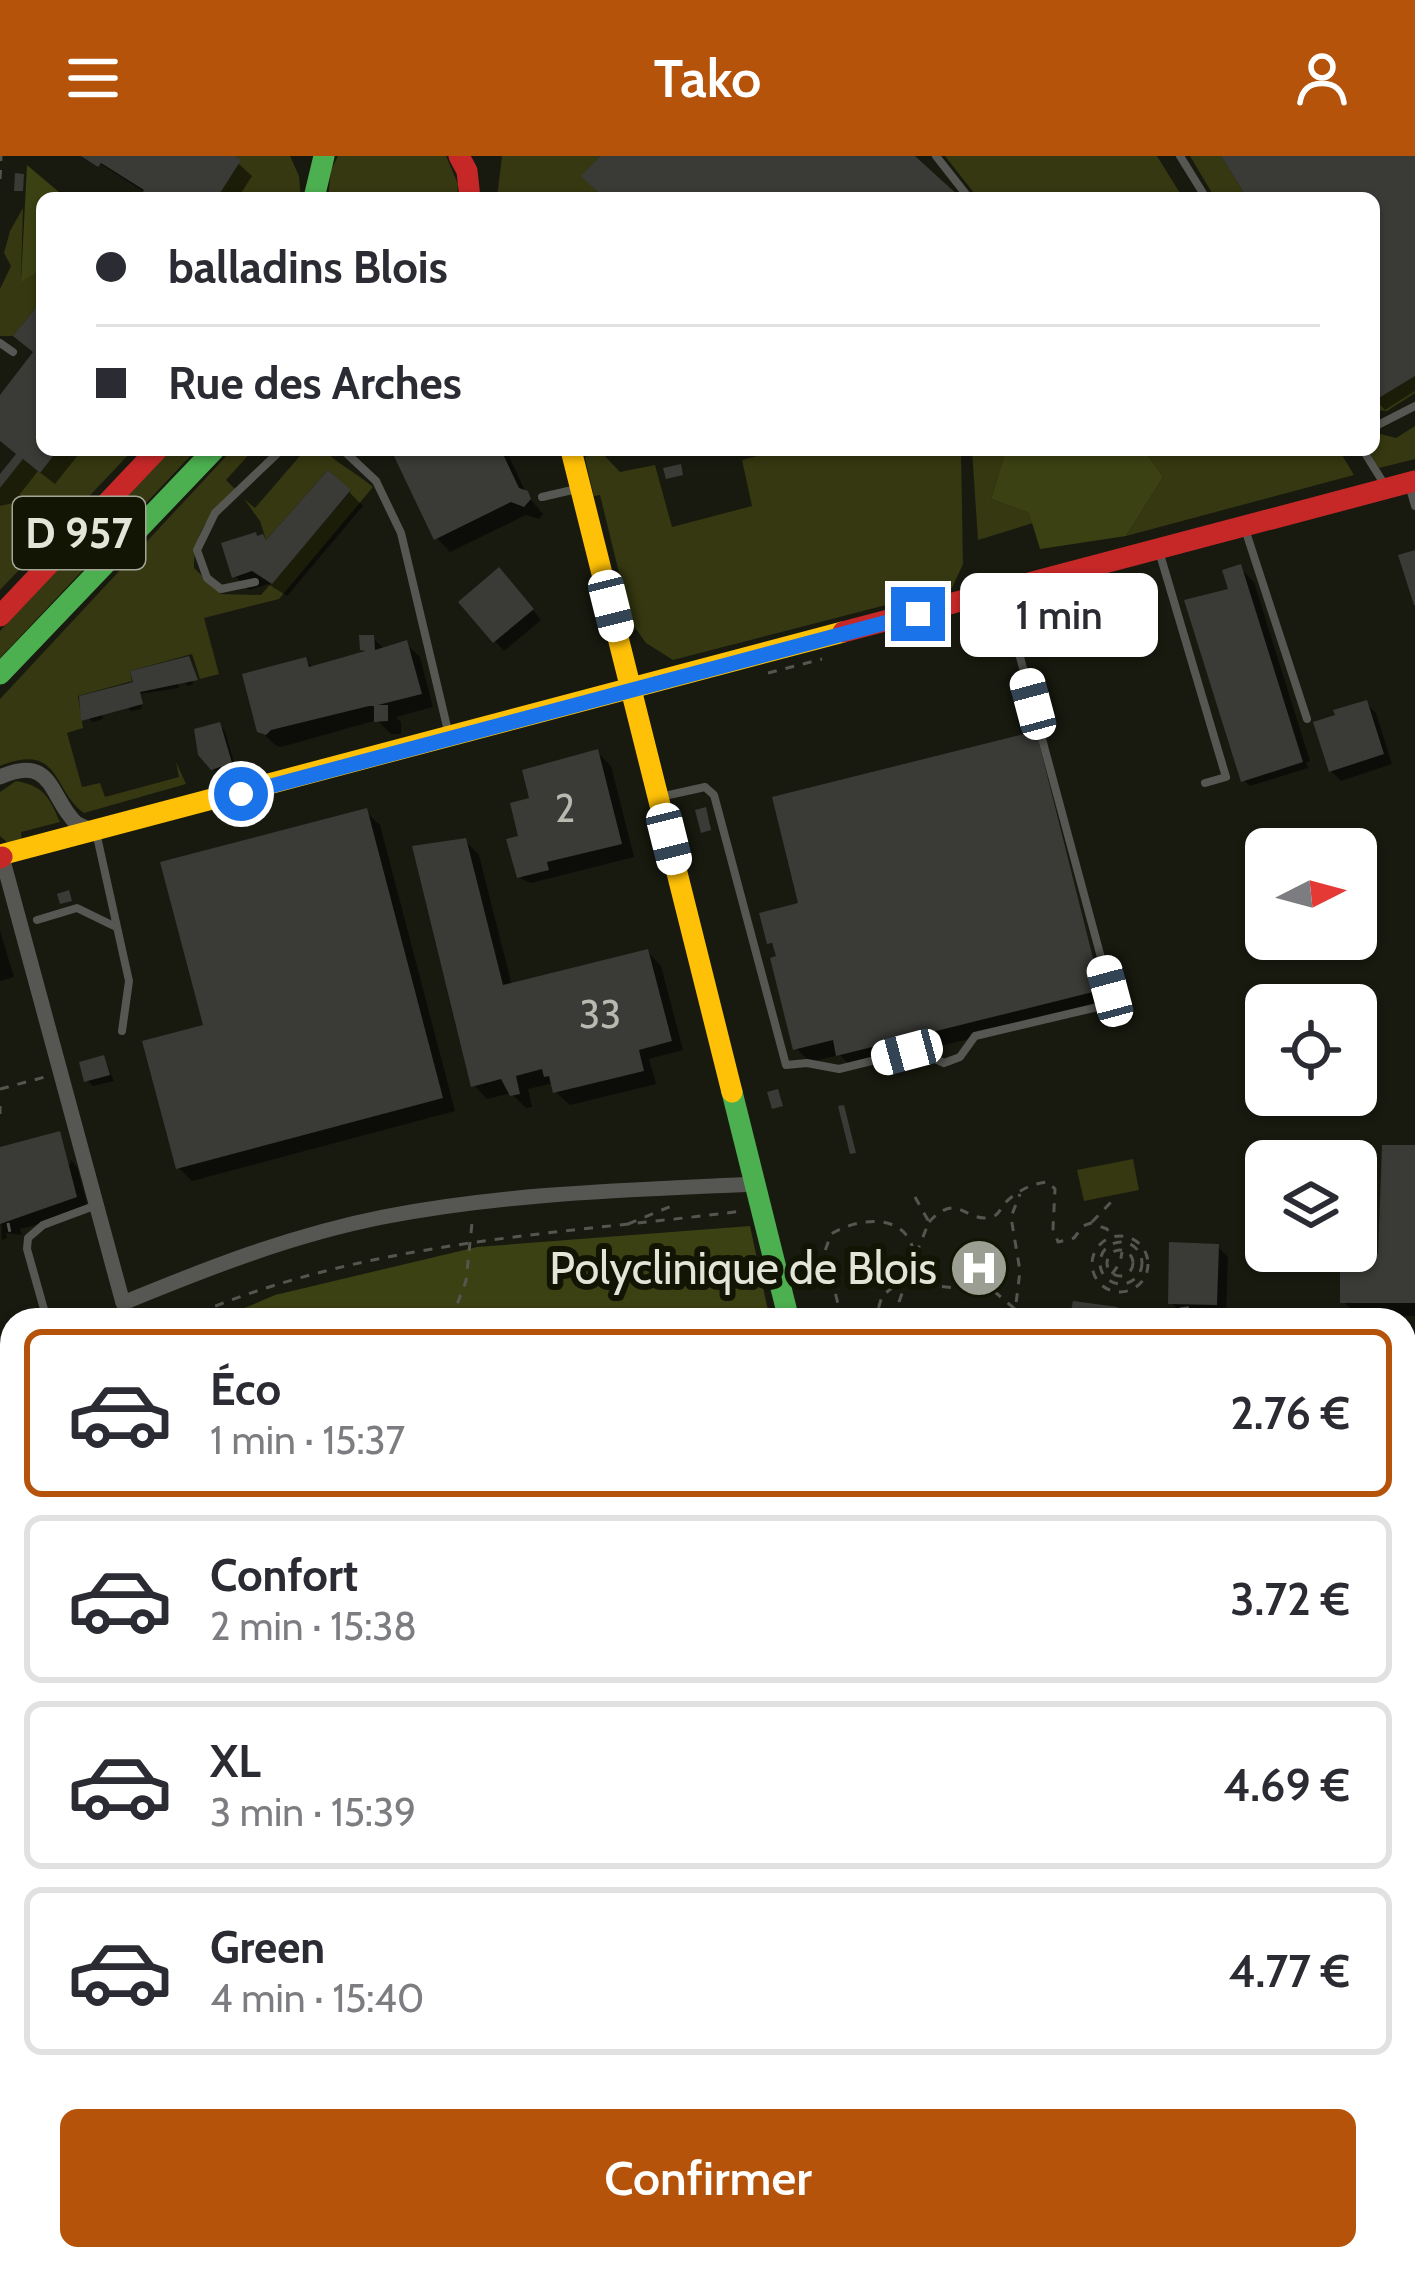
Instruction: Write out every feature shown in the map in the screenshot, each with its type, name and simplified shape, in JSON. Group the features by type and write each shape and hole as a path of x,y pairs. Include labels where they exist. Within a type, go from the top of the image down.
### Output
{"main road":[{"path":"301,156 318,177"},
{"path":"466,161 469,192"},
{"name":"D 957","path":"0,616 152,456"},
{"name":"D 957","path":"0,674 208,456"},
{"path":"573,456 786,1308"},
{"path":"1,857 1404,484"}],"street":[{"path":"0,777 18,770 38,773 55,787 76,823 96,832"},
{"path":"1,857 123,1304 219,1262 383,1217 474,1203 755,1184"}],"lane":[{"path":"936,156 964,192"},
{"path":"1180,156 1202,192"},
{"path":"0,343 13,352"},
{"path":"1380,424 1415,406"},
{"path":"255,582 221,589 207,578 197,550 215,513 274,456"},
{"path":"349,456 376,482 401,533 450,738"},
{"path":"1370,456 1404,484 1415,506"},
{"path":"542,497 582,488"},
{"path":"1244,527 1307,719"},
{"path":"1159,550 1226,777 1205,783"},
{"path":"658,797 705,787 714,795 786,1065 807,1063 839,1070 916,1050 944,1064 960,1057 975,1036 1102,1006 1110,991 1003,592"},
{"path":"96,832 129,981 122,1031"},
{"path":"37,920 77,908 116,927"},
{"path":"44,1308 28,1238 43,1226 95,1206"}],"path":[{"path":"0,179 1,156"},
{"path":"0,1089 49,1076"},
{"path":"0,1106 0,1114"},
{"path":"898,1308 929,1222 944,1209 996,1216 1021,1192 1038,1183 1054,1185 1053,1229 1058,1242 1074,1238 1109,1206 1112,1196"},
{"path":"623,1226 678,1203 691,1186"},
{"path":"1016,1308 1020,1271 1011,1217 1021,1192"},
{"path":"915,1197 929,1222"},
{"path":"456,1308 466,1281 474,1203"},
{"path":"208,1308 325,1270 470,1241 747,1210"},
{"path":"8,1223 11,1238"},
{"path":"1091,1223 1145,1250 1148,1269 1139,1285 1125,1292 1106,1288 1091,1266 1096,1248 1112,1236"},
{"path":"839,1308 825,1251 830,1234 843,1227 893,1224 904,1228 924,1277 937,1287 988,1286 1014,1308"},
{"path":"1125,1239 1140,1256 1137,1276 1124,1283 1106,1278 1100,1265 1101,1256 1113,1243 1125,1239"},
{"path":"1101,1256 1108,1258 1122,1250"},
{"path":"1122,1250 1132,1259"},
{"path":"1112,1274 1122,1250"},
{"path":"1132,1259 1140,1256"},
{"path":"1108,1258 1112,1274"},
{"path":"1112,1274 1129,1274 1132,1259"},
{"path":"878,1308 882,1296 908,1278"},
{"path":"1124,1283 1125,1292"}],"shaded area":[{"path":"235,156 290,156 300,192 221,192 240,160"},
{"path":"338,156 446,156 457,192 329,192"},
{"path":"502,156 600,156 582,176 598,192 498,192"},
{"path":"945,156 1157,156 1179,192 973,192"},
{"path":"1190,156 1221,156 1243,192 1211,192"},
{"path":"27,165 59,192 36,192 36,273 21,282"},
{"path":"23,208 21,280 36,272 36,307 13,336 0,336 0,289 11,266 4,253"},
{"path":"1415,376 1415,393 1387,411 1380,410 1380,397"},
{"path":"1415,426 1415,459 1379,468 1372,456 1380,456 1380,435 1396,438"},
{"path":"53,456 127,456 0,590 0,488 23,459 40,473"},
{"path":"164,456 190,456 0,658 0,631"},
{"path":"226,456 248,456 226,480 235,489 205,524 194,568 221,594 261,595 351,491 328,470 266,540 260,521 244,499 255,508 300,456 331,456 373,487 279,599 204,618 219,674 200,679 192,654 130,671 132,681 78,696 83,728 67,733 82,787 100,783 105,797 179,777 176,762 186,784 84,813 45,764 20,760 0,766 0,699"},
{"path":"605,456 620,472 655,465 672,527 752,506 742,460 757,456 961,456 963,564 952,588 673,660 646,643 631,622 600,495 594,496 585,458"},
{"path":"972,456 1004,456 991,499 1029,513 1033,523 978,540"},
{"path":"1004,456 1148,456 1163,477 1126,536 1040,549 1029,513 991,499"},
{"path":"1148,456 1343,456 1354,475 1126,536 1163,477"},
{"path":"1097,617 1102,645 1071,653 1064,626"},
{"path":"16,781 44,794 60,822 21,832 22,844 8,843 0,836 0,792"},
{"path":"1133,1159 1139,1190 1084,1201 1077,1170"},
{"path":"750,1226 767,1308 245,1308 275,1295 477,1247"}],"building":[{"path":"81,156 235,156 241,160 221,192 143,192 101,163 98,167"},
{"path":"600,156 915,156 954,192 598,192 581,176"},
{"path":"1221,156 1415,156 1415,376 1380,397 1380,192 1243,192"},
{"path":"15,173 24,174 23,191 14,191"},
{"path":"36,307 36,456 53,456 40,473 23,459 0,488 0,474 16,454 0,441 0,395 33,352 13,336"},
{"path":"394,456 504,456 519,488 528,491 531,499 524,507 511,502 434,540"},
{"path":"681,464 683,475 666,479 663,468"},
{"path":"328,470 351,490 272,584 252,571 232,578 221,543 256,532 266,540"},
{"path":"1415,550 1415,605 1414,605 1398,555"},
{"path":"1241,564 1303,762 1241,782 1184,600 1228,589 1222,570"},
{"path":"499,567 534,609 493,643 458,602"},
{"path":"359,635 374,635 375,650 407,640 422,694 378,705 388,705 388,721 374,722 374,706 369,706 266,735 257,732 242,674 306,657 309,667 365,651 360,650"},
{"path":"189,656 198,680 140,692 143,704 81,721 79,696 133,682 130,671"},
{"path":"1367,700 1384,754 1329,772 1313,722"},
{"path":"220,722 232,763 211,770 198,755 194,729"},
{"path":"1036,731 1101,990 836,1056 833,1040 793,1050 770,958 776,956 772,943 767,944 759,913 798,903 772,797"},
{"path":"598,749 622,844 547,862 549,870 517,878 506,839 518,836 510,803 529,798 522,770"},
{"path":"706,807 711,830 701,833 695,810"},
{"path":"367,808 443,1098 176,1169 142,1041 203,1025 160,862"},
{"path":"466,838 503,985 648,949 672,1041 639,1050 644,1071 553,1093 542,1069 516,1076 520,1094 510,1096 501,1079 471,1087 412,846"},
{"path":"69,890 72,901 60,904 57,894"},
{"path":"104,1055 110,1075 84,1082 79,1062"},
{"path":"778,1089 783,1106 772,1109 767,1092"},
{"path":"844,1105 856,1153 850,1154 838,1106"},
{"path":"60,1131 77,1197 0,1224 0,1147"},
{"path":"1382,1145 1415,1145 1415,1303 1340,1303 1340,1272 1377,1272"},
{"path":"1169,1242 1219,1244 1217,1305 1168,1304"},
{"path":"1073,1301 1118,1307 1118,1308 1072,1308"}],"traffic: fast":[{"path":"315,192 324,156"},
{"path":"0,674 208,456"},
{"path":"732,1092 786,1308"}],"traffic: slow":[{"path":"573,456 732,1092"},
{"path":"0,855 843,632"}],"traffic: jam":[{"path":"459,156 469,192"},
{"path":"0,616 151,456"},
{"path":"843,632 1415,481"}],"place":[{"name":"Polyclinique de Blois","path":"979,1268"}],"route":[{"path":"241,794 918,614"}]}
